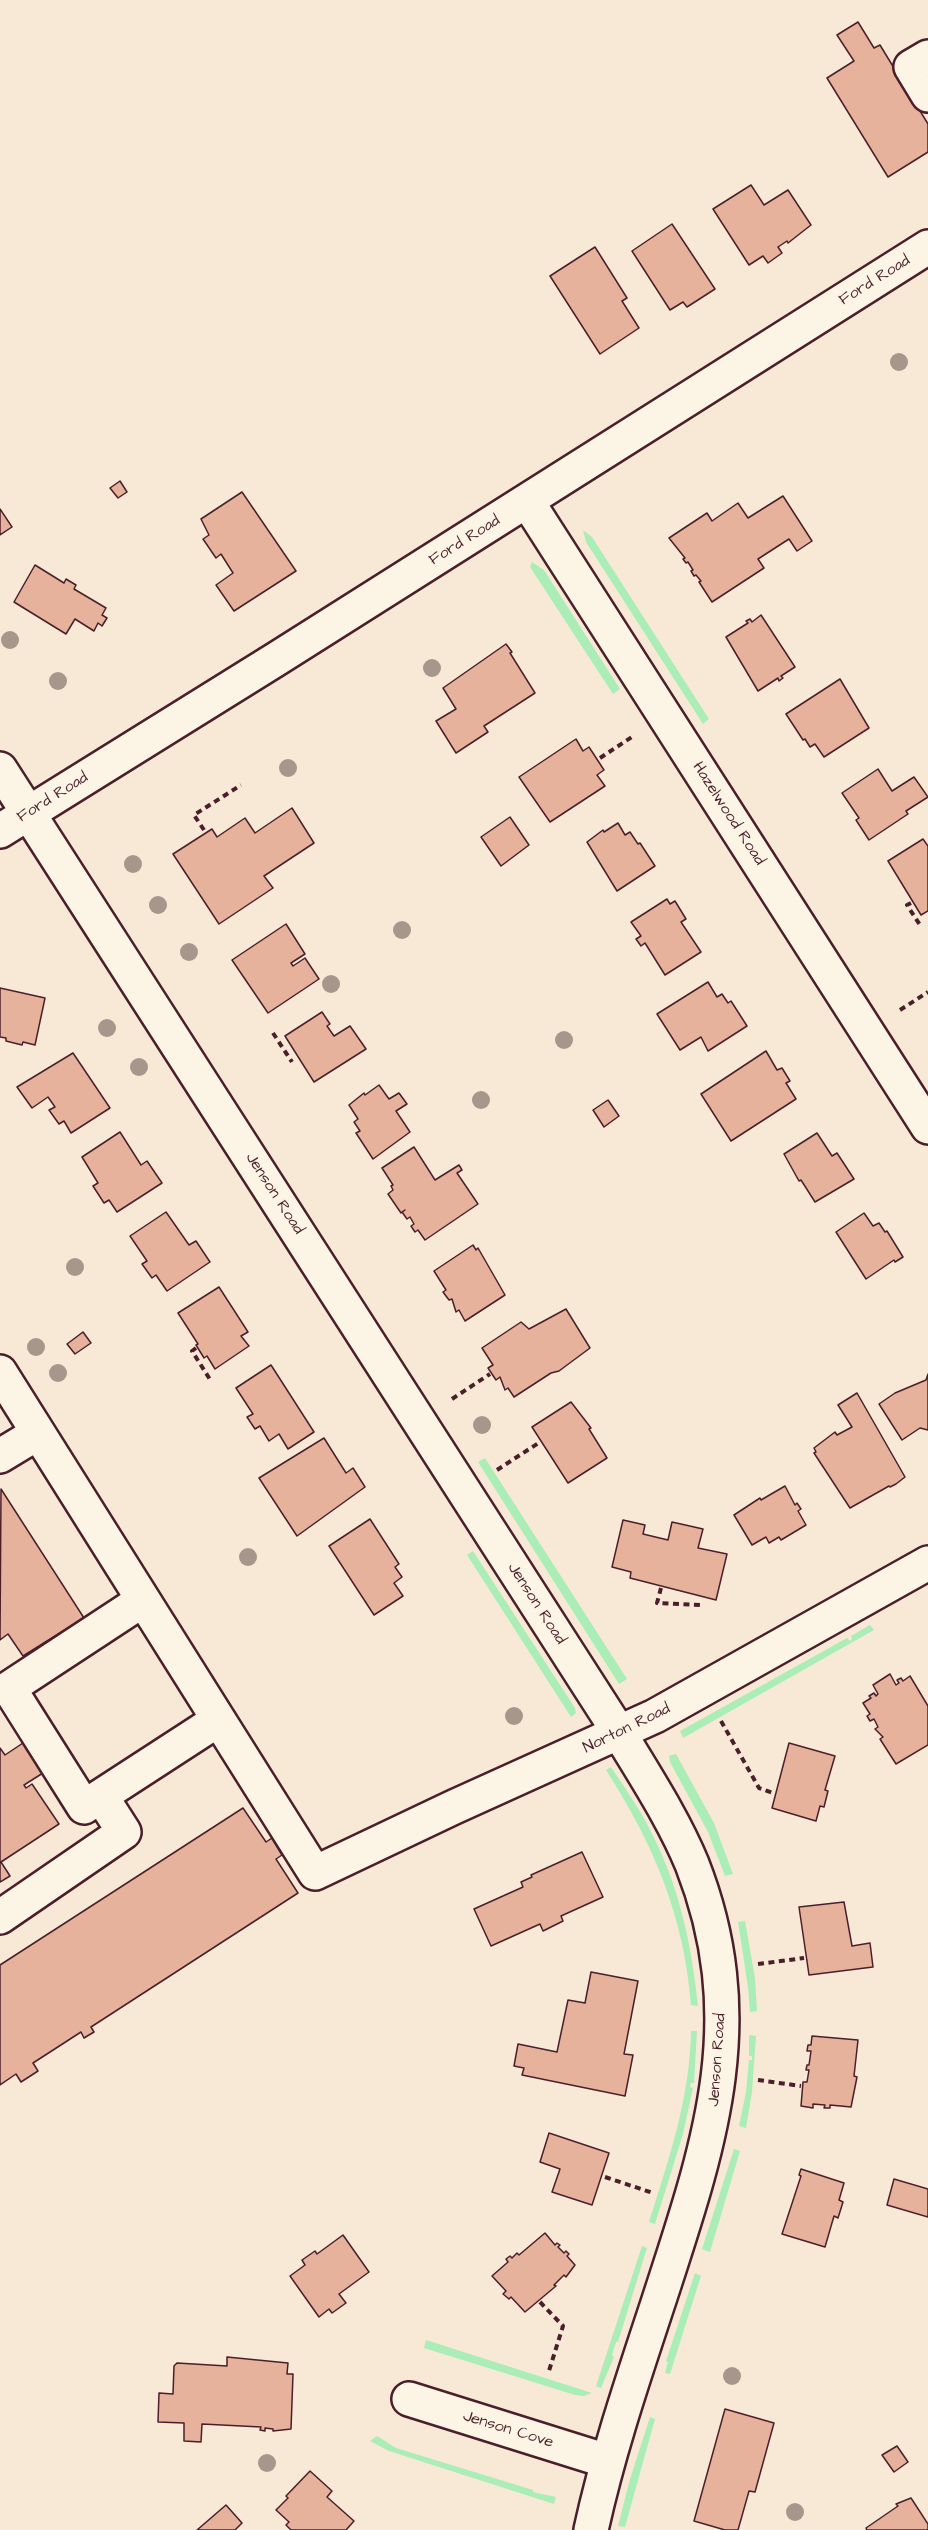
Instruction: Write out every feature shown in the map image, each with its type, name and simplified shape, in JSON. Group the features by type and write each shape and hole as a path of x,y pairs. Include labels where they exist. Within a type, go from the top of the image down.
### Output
{"street":[{"path":"928,57 911,67 928,95"},
{"name":"Ford Road","path":"0,831 928,247"},
{"name":"Hazelwood Road","path":"527,501 928,1127"},
{"name":"Jenson Road","path":"0,769 620,1734 664,1809 692,1865 716,1951 721,1985 720,2072 710,2131 690,2205 607,2461 591,2530"},
{"path":"0,1372 38,1433 143,1600 218,1720 84,1807 9,1688 143,1600"},
{"path":"0,1456 38,1433"},
{"name":"Norton Road","path":"218,1720 315,1874 454,1807 620,1734 928,1563"},
{"path":"0,1917 124,1832 101,1796"},
{"name":"Jenson Cove","path":"409,2399 607,2461"}],"path":[{"path":"600,758 635,735"},
{"path":"204,830 194,815 241,785"},
{"path":"910,903 907,905 920,925"},
{"path":"900,1010 928,992"},
{"path":"273,1033 292,1062"},
{"path":"196,1348 192,1352 211,1381"},
{"path":"452,1399 490,1374"},
{"path":"497,1470 540,1442"},
{"path":"661,1588 657,1603 701,1605"},
{"path":"721,1721 759,1788 773,1793"},
{"path":"758,1964 804,1958"},
{"path":"758,2080 801,2086"},
{"path":"605,2177 653,2193"},
{"path":"540,2302 563,2326 548,2374"}],"green space":[{"path":"583,530 592,537 709,719 703,724 586,542"},
{"path":"532,562 544,570 620,689 613,694 530,567"},
{"path":"485,1458 627,1679 619,1684 478,1462"},
{"path":"473,1551 575,1708 576,1713 571,1717 467,1555"},
{"path":"870,1625 874,1630 683,1738 680,1731 847,1638 850,1641 851,1636"},
{"path":"676,1754 714,1823 733,1874 725,1876 708,1832 670,1762 669,1756"},
{"path":"611,1767 646,1822 665,1862 679,1902 689,1943 698,2006 691,2005 682,1941 664,1882 639,1826 606,1770"},
{"path":"745,1921 755,1978 757,2011 750,2012 738,1922"},
{"path":"691,2031 697,2031 694,2083 691,2083 690,2087 693,2088 683,2134 655,2224 649,2222 683,2104"},
{"path":"749,2035 756,2036 752,2092 746,2128 739,2126 746,2092 749,2060 752,2060 752,2056 749,2056"},
{"path":"734,2149 740,2151 710,2252 702,2249"},
{"path":"642,2246 647,2248 612,2355 614,2357 601,2388 596,2386"},
{"path":"695,2273 701,2276 670,2374 665,2373 668,2362 666,2361"},
{"path":"426,2340 592,2393 584,2396 575,2395 424,2348"},
{"path":"650,2417 655,2419 625,2527 618,2526 630,2479"},
{"path":"377,2436 396,2448 533,2490 533,2492 556,2497 554,2504 389,2451 370,2441"}],"building":[{"path":"858,22 874,48 880,45 928,124 928,152 888,177 827,78 854,61 837,35"},
{"path":"751,185 764,205 788,190 811,225 788,243 787,241 778,247 782,253 768,263 763,256 749,265 713,209"},
{"path":"672,224 715,289 687,307 683,302 670,310 632,251"},
{"path":"595,247 627,298 622,301 639,328 600,354 550,276"},
{"path":"120,481 127,492 118,498 110,488"},
{"path":"242,492 296,571 234,611 216,585 233,573 221,554 216,558 203,539 209,535 201,519"},
{"path":"783,496 812,541 797,551 789,539 758,559 764,568 712,602 699,582 701,581 696,575 694,576 688,562 686,563 683,559 685,558 669,538 707,513 712,521 738,503 748,518"},
{"path":"0,509 12,527 0,535"},
{"path":"35,565 64,583 66,579 76,585 74,589 106,608 102,615 107,618 102,626 98,623 94,631 75,619 66,634 14,602"},
{"path":"761,615 795,667 781,676 783,678 779,681 778,678 758,691 726,637 748,623 746,621 750,619 752,622"},
{"path":"506,644 535,693 484,726 488,732 456,753 436,721 456,709 443,688"},
{"path":"840,679 869,728 824,757 815,744 810,747 805,739 803,740 786,714"},
{"path":"576,739 583,751 589,747 604,770 597,775 605,786 550,822 519,777"},
{"path":"878,769 892,791 914,777 928,797 906,811 908,814 869,840 856,820 859,818 842,793"},
{"path":"292,808 314,843 264,876 273,888 219,924 173,854 212,829 217,837 245,818 255,833"},
{"path":"510,817 529,845 501,866 481,837"},
{"path":"618,823 625,835 630,832 638,844 640,843 655,866 617,891 587,842 603,830 604,832"},
{"path":"923,839 928,846 928,911 921,915 888,861"},
{"path":"667,899 670,904 675,901 686,919 681,922 701,952 665,975 645,943 641,946 636,939 641,936 631,922"},
{"path":"286,924 305,954 291,963 293,966 305,958 319,979 268,1013 232,960"},
{"path":"708,982 717,997 722,994 728,1003 731,1001 747,1026 708,1051 701,1037 680,1050 657,1014"},
{"path":"0,988 45,998 35,1045 23,1042 22,1045 0,1037"},
{"path":"322,1012 334,1036 350,1026 366,1049 314,1082 285,1036"},
{"path":"766,1051 777,1070 782,1068 790,1081 786,1083 796,1099 731,1141 701,1094"},
{"path":"73,1053 110,1108 71,1133 64,1121 59,1124 49,1110 55,1107 48,1097 32,1108 17,1087"},
{"path":"379,1085 389,1099 399,1093 407,1104 396,1111 410,1132 373,1159 356,1133 360,1131 354,1122 358,1119 349,1105"},
{"path":"608,1100 619,1116 604,1127 593,1110"},
{"path":"120,1132 141,1165 147,1161 162,1183 117,1212 109,1200 104,1203 93,1186 98,1183 82,1157"},
{"path":"817,1133 832,1156 837,1153 854,1179 815,1202 801,1180 799,1181 784,1154"},
{"path":"414,1147 435,1180 459,1165 462,1170 457,1173 478,1204 425,1240 418,1230 415,1232 411,1226 414,1224 410,1217 407,1219 388,1194 393,1190 391,1186 393,1185 382,1168"},
{"path":"166,1212 189,1245 196,1241 210,1262 167,1291 156,1275 152,1278 142,1264 147,1261 130,1236"},
{"path":"864,1213 873,1226 879,1223 885,1232 887,1231 903,1257 895,1262 894,1260 866,1279 836,1232"},
{"path":"473,1245 476,1250 478,1248 505,1295 465,1321 459,1310 456,1312 452,1299 449,1300 443,1292 446,1290 434,1271"},
{"path":"219,1287 248,1332 241,1336 249,1346 215,1369 207,1356 204,1358 196,1345 198,1344 178,1313"},
{"path":"566,1309 590,1348 559,1371 551,1373 514,1397 508,1388 505,1390 500,1377 496,1380 488,1368 493,1365 482,1348 521,1322 529,1329"},
{"path":"83,1332 91,1343 75,1354 67,1344"},
{"path":"271,1365 314,1432 288,1449 279,1434 269,1441 260,1426 255,1429 247,1417 253,1414 236,1388"},
{"path":"928,1374 928,1430 920,1428 902,1440 879,1404 895,1393 926,1380"},
{"path":"857,1393 905,1477 850,1508 814,1453 816,1452 814,1448 835,1432 837,1435 852,1427 838,1405"},
{"path":"571,1402 591,1428 589,1429 607,1458 568,1483 532,1427"},
{"path":"324,1438 346,1473 353,1468 365,1487 297,1536 259,1478"},
{"path":"785,1486 795,1505 797,1503 801,1509 798,1511 806,1525 781,1540 779,1537 769,1543 766,1537 752,1545 734,1515 760,1498 761,1500"},
{"path":"1,1489 84,1618 23,1656 8,1634 0,1640"},
{"path":"370,1519 399,1564 395,1567 402,1577 394,1583 403,1596 374,1615 329,1546"},
{"path":"623,1520 645,1525 643,1534 668,1540 672,1522 703,1529 698,1548 727,1554 716,1600 630,1578 631,1572 612,1567"},
{"path":"890,1674 896,1685 899,1683 897,1680 901,1678 903,1681 910,1676 928,1706 928,1745 896,1764 880,1739 883,1737 875,1729 878,1727 874,1719 870,1721 867,1716 870,1714 863,1703 874,1693 876,1696 878,1694 873,1685"},
{"path":"23,1743 43,1773 24,1785 26,1788 32,1784 59,1824 1,1862 10,1876 0,1882 0,1748 5,1755"},
{"path":"789,1743 835,1756 825,1790 828,1791 824,1807 820,1806 816,1821 772,1808"},
{"path":"243,1808 266,1842 272,1838 282,1855 276,1859 298,1893 91,2027 94,2032 84,2038 81,2032 33,2063 38,2071 21,2082 16,2074 0,2085 0,1965"},
{"path":"582,1852 603,1897 561,1916 563,1921 543,1931 540,1924 491,1946 474,1909 523,1887 521,1882 532,1877 531,1875"},
{"path":"844,1902 852,1946 870,1943 873,1967 809,1975 799,1907"},
{"path":"591,1972 638,1981 624,2054 633,2055 625,2096 522,2075 524,2068 514,2066 518,2044 557,2052 568,2000 585,2003"},
{"path":"812,2036 858,2040 854,2076 857,2077 851,2107 830,2105 830,2108 824,2108 825,2105 813,2104 813,2108 801,2106 803,2082 807,2082 809,2070 806,2070 811,2051 807,2051 808,2045 811,2045"},
{"path":"549,2133 609,2153 592,2205 552,2192 560,2169 540,2162"},
{"path":"801,2169 844,2183 839,2200 843,2202 838,2218 834,2216 825,2247 782,2234 801,2176 799,2175"},
{"path":"894,2179 928,2189 928,2217 887,2205"},
{"path":"545,2233 555,2245 557,2243 560,2245 558,2247 564,2253 566,2251 569,2254 567,2256 575,2265 566,2277 564,2275 554,2285 556,2286 525,2312 511,2297 509,2299 503,2294 506,2291 492,2276 508,2262 506,2259 510,2256 512,2258 517,2253 519,2255"},
{"path":"343,2235 369,2272 339,2294 346,2303 332,2313 329,2309 319,2317 290,2276 305,2265 302,2260 315,2251 317,2254"},
{"path":"227,2357 288,2363 287,2374 293,2374 291,2429 273,2431 273,2429 265,2428 265,2431 260,2430 261,2427 202,2424 201,2442 184,2441 184,2423 158,2422 159,2393 173,2394 174,2366 177,2363 227,2366"},
{"path":"725,2409 774,2423 755,2492 749,2491 738,2530 725,2530 694,2521"},
{"path":"897,2446 908,2462 894,2472 882,2455"},
{"path":"310,2471 332,2491 327,2497 354,2521 346,2530 291,2530 286,2525 289,2522 276,2510"},
{"path":"911,2498 928,2524 928,2530 867,2530 866,2528 898,2506 896,2504"},
{"path":"226,2505 242,2523 235,2530 197,2530"}]}
